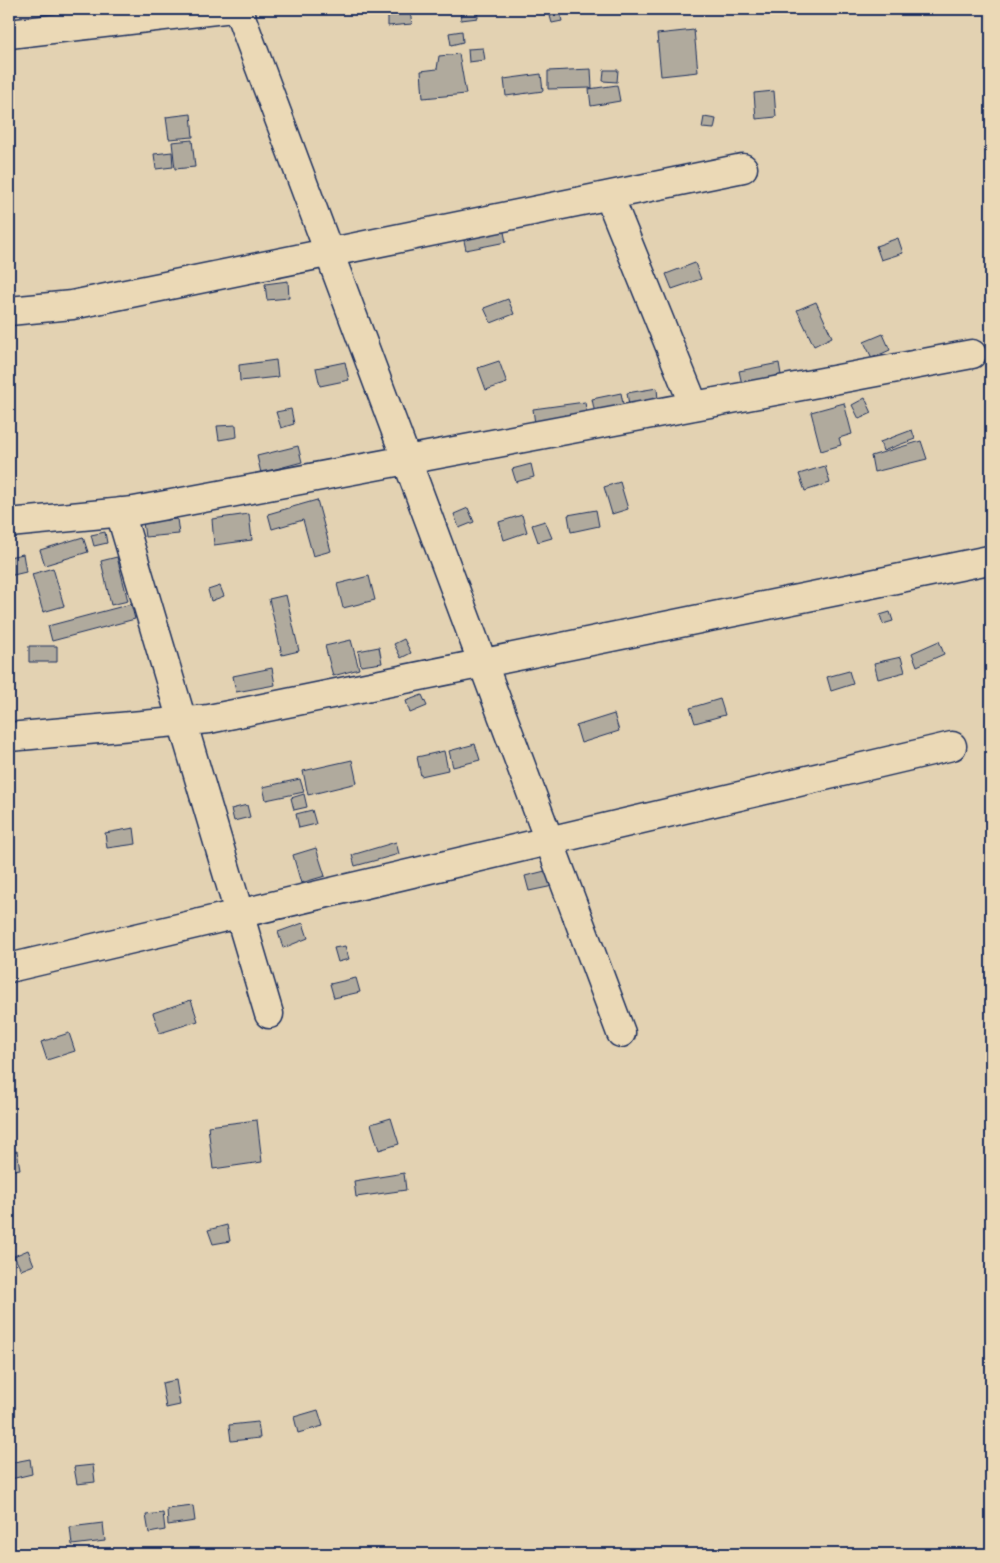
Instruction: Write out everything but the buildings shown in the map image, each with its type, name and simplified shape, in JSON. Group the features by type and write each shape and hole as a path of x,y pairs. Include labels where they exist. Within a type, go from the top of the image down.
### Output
{"street":[{"path":"9,34 224,9"},
{"path":"238,9 621,1033"},
{"path":"9,311 72,305 743,168"},
{"path":"609,196 694,406"},
{"path":"9,523 120,512 972,354"},
{"path":"120,512 269,1014"},
{"path":"9,736 209,719 989,560"},
{"path":"9,968 952,746"}]}
